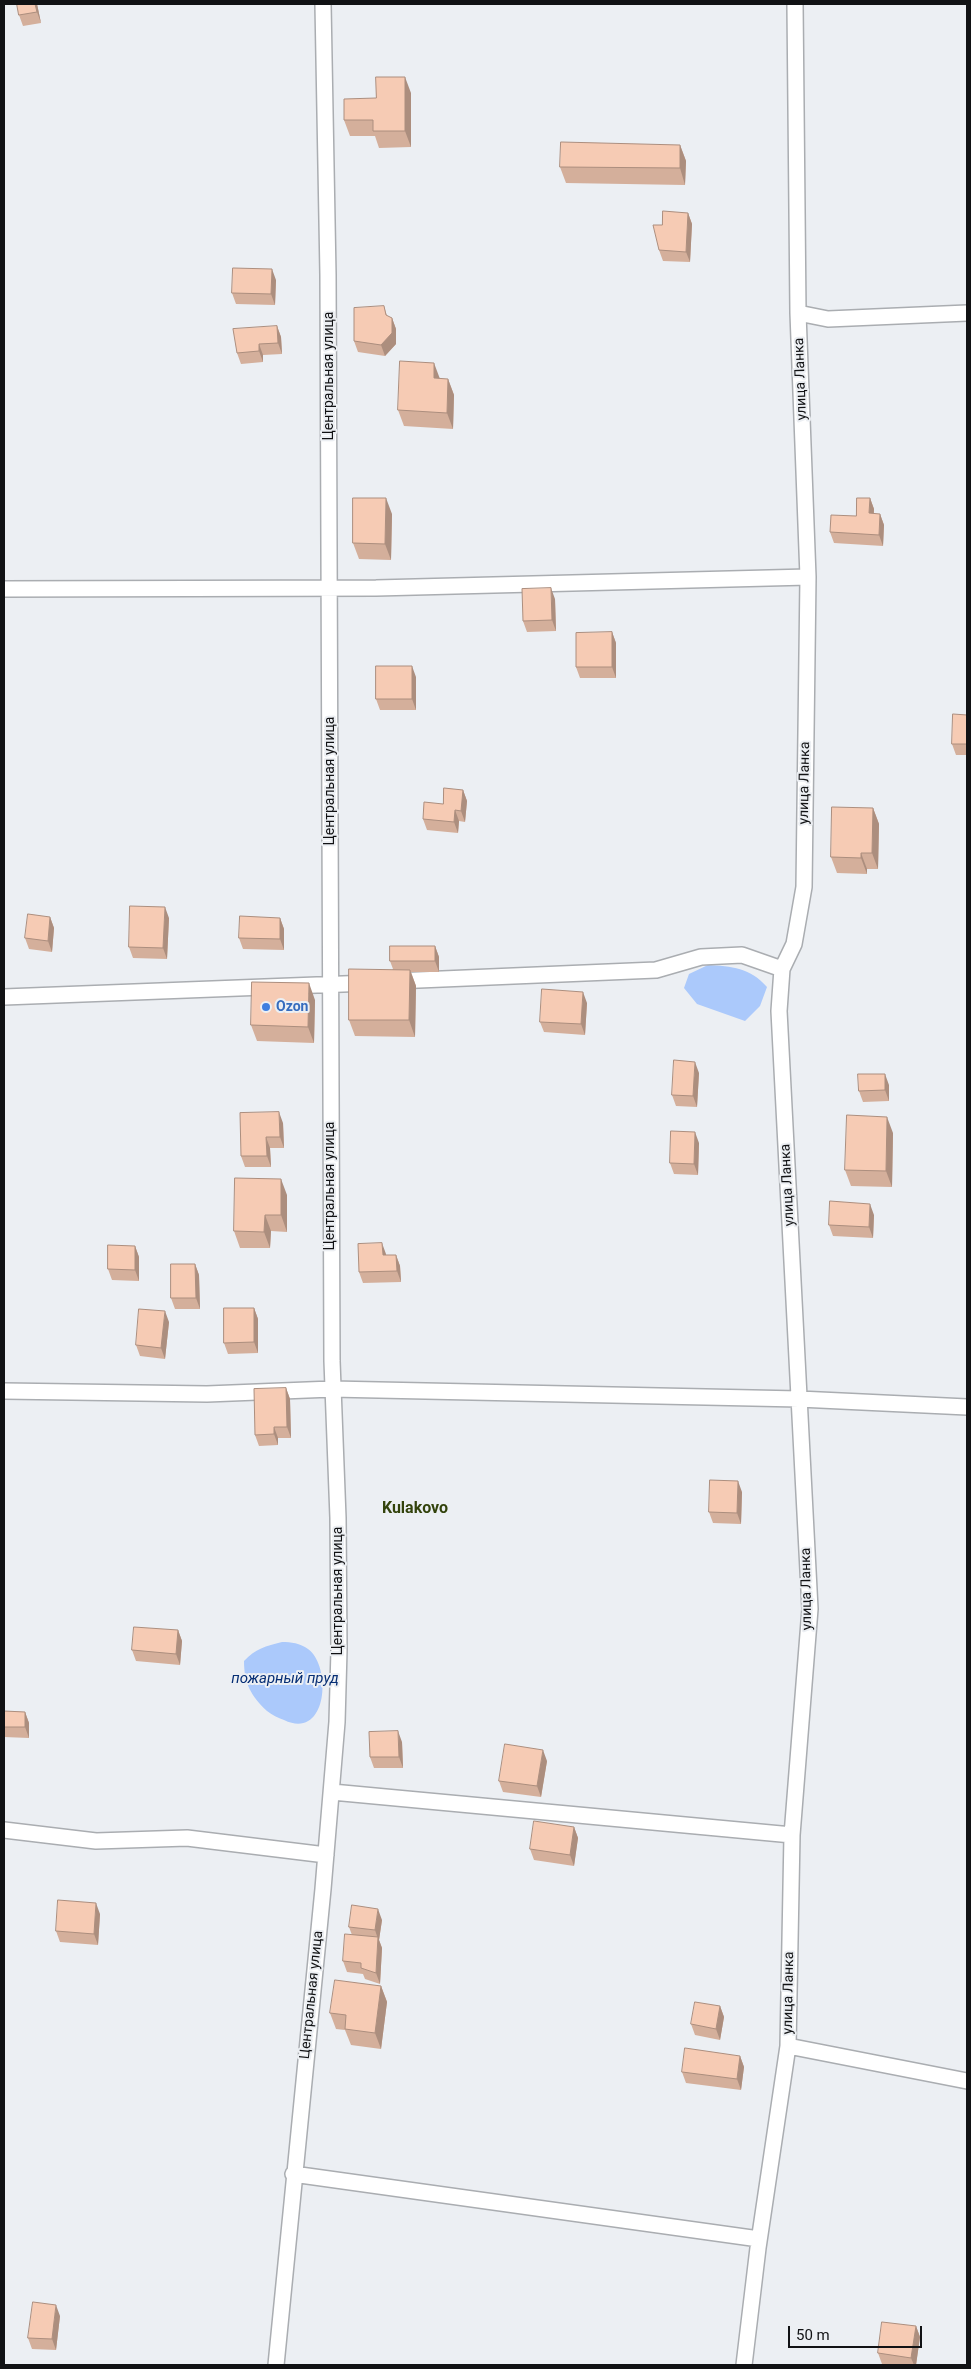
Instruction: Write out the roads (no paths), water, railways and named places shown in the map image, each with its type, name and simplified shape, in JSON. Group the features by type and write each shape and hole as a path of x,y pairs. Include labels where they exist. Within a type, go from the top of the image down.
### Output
{"street":[{"name":"Центральная улица","path":"276,2365 293,2174 332,1792 339,1650 338,1518 332,1389 328,275 323,4"},
{"name":"улица Ланка","path":"744,2365 759,2240 788,2046 792,1835 810,1609 779,1011 782,968 794,944 804,887 808,577 798,313 795,4"},
{"path":"798,313 828,319 967,313"},
{"path":"4,589 330,588 808,577"},
{"path":"4,997 656,970 701,957 742,955 782,968"},
{"path":"4,1391 207,1394 332,1389 799,1399 967,1407"},
{"path":"332,1792 792,1835"},
{"path":"4,1830 96,1841 187,1838 326,1855"},
{"path":"788,2046 967,2081"},
{"path":"293,2174 759,2240"}],"water":[{"path":"708,965 740,969 754,976 767,987 760,1006 745,1021 697,1004 684,988 689,974"},
{"name":"пожарный пруд","path":"282,1642 295,1643 308,1649 316,1658 321,1670 323,1684 322,1699 317,1711 310,1720 299,1724 284,1720 267,1711 253,1694 245,1676 244,1661 248,1657 261,1648"}],"place":[{"name":"Ozon","path":"266,1007"}],"district":[{"name":"Kulakovo","path":"415,1509"}]}
